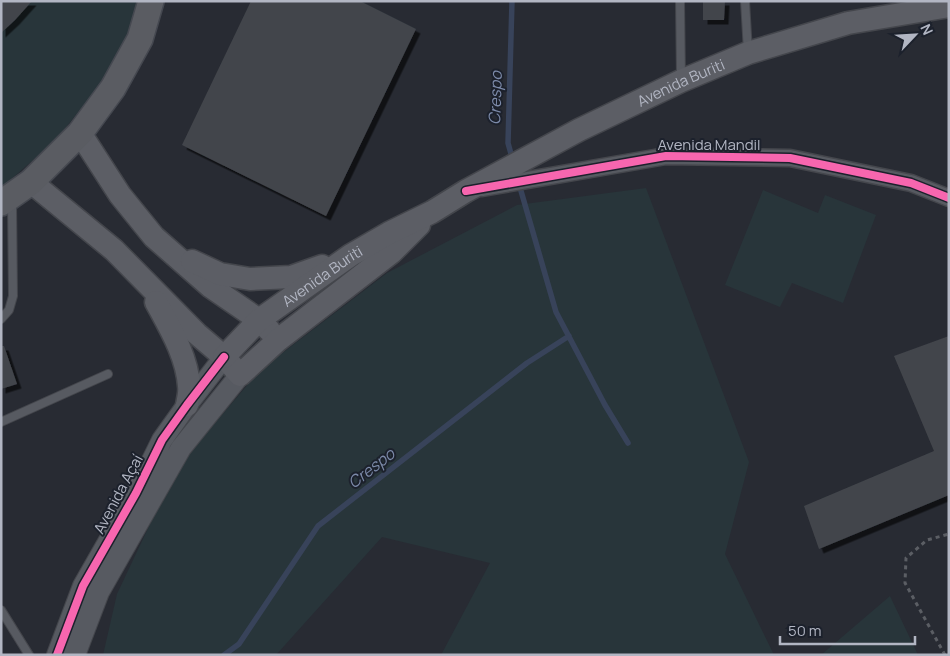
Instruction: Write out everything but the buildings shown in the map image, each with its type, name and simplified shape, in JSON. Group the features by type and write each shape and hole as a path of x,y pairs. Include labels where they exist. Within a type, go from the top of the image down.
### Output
{"main road":[{"path":"7,200 32,182 80,133 113,88 140,38 151,1"},
{"name":"Avenida Buriti","path":"224,357 259,320 351,255 388,233 432,212 466,191 579,130 681,81 748,53 898,7 949,6"},
{"path":"80,133 120,195 154,237 211,287 259,320 278,340"},
{"path":"32,182 114,250 197,334 224,357 240,375"},
{"name":"Avenida Buriti","path":"240,375 278,340 392,252 432,212"},
{"path":"169,252 220,274 250,279 291,277 351,255"},
{"path":"144,280 177,341 186,367 189,386 187,405"}],"street":[{"name":"Avenida Mandil","path":"466,191 666,156 685,156 790,158 911,183 949,198"},
{"name":"Avenida Açaí","path":"57,655 83,586 136,493 162,440 224,357"},
{"name":"Avenida Açaí","path":"75,655 99,592 181,448 240,375"}],"lane":[{"path":"680,1 681,81"},
{"path":"745,1 748,53"},
{"path":"1,319 9,310 14,296 7,200"},
{"path":"1,422 108,374"},
{"path":"1,610 29,655"}],"path":[{"path":"945,655 905,583 906,558 927,540 949,534"}],"shaded area":[{"path":"1,1 141,1 135,21 100,85 55,141 1,188"},
{"path":"646,188 749,462 725,554 774,655 441,655 490,563 382,537 276,655 103,655 117,594 176,469 260,370 387,273 517,205"},
{"path":"763,190 818,213 825,195 876,215 843,303 792,283 780,307 725,285"},
{"path":"890,596 918,655 821,655"}],"waterway":[{"name":"Crespo","path":"512,1 508,143 513,161"},
{"name":"Crespo","path":"519,184 556,312 605,405 628,443"},
{"name":"Crespo","path":"224,655 239,644 318,526 527,363 569,336"}],"cycle path":[{"path":"466,191 666,156 790,158 911,183 949,198"},
{"path":"57,655 83,586 136,493 162,440 224,357"}]}
